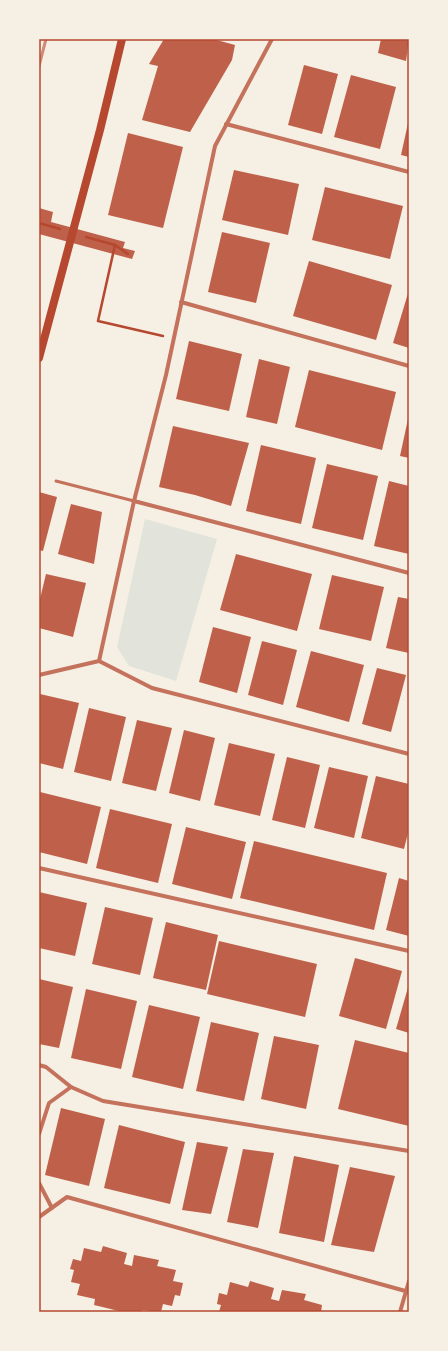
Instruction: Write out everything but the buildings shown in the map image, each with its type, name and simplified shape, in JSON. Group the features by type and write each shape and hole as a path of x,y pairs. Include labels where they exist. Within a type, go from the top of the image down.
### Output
{"main road":[{"path":"39,358 100,130 122,39"}],"street":[{"path":"99,661 134,502 173,338 215,146 272,39"},
{"path":"226,124 409,172"},
{"path":"181,302 409,366"},
{"path":"134,502 409,573"},
{"path":"39,674 99,661 152,688 409,754"},
{"path":"39,868 409,951"},
{"path":"39,1065 46,1067 71,1087 103,1101 409,1151"},
{"path":"39,1134 49,1103 71,1087"},
{"path":"39,1183 52,1208"},
{"path":"39,1217 67,1197 407,1291"},
{"path":"400,1312 409,1281"}],"lane":[{"path":"56,480 134,502"}],"path":[{"path":"116,245 98,321 173,338"}],"shaded area":[{"path":"145,519 217,539 176,681 129,666 117,647"}],"railway":[{"path":"39,66 46,39"}]}
